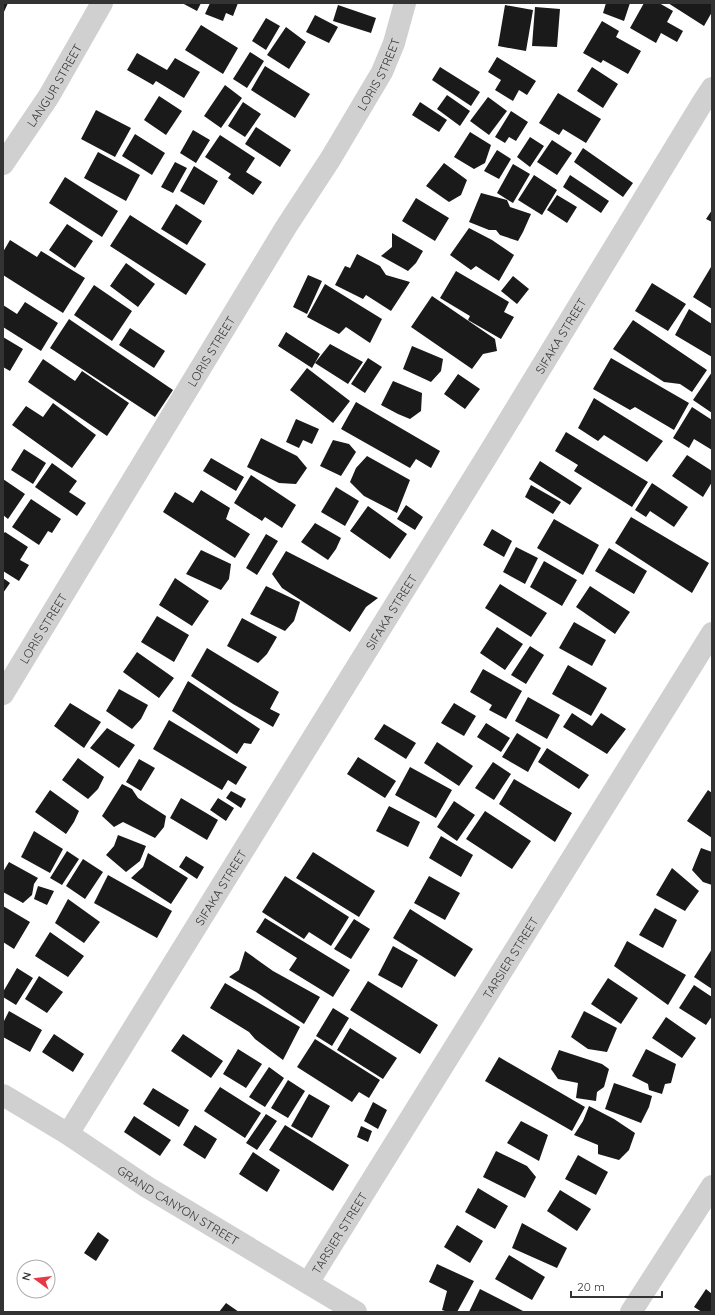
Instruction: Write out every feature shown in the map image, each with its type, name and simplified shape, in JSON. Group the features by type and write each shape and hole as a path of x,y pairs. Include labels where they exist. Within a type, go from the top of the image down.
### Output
{"street":[{"name":"LANGUR STREET","path":"3,164 49,96 102,3"},
{"name":"LORIS STREET","path":"3,694 286,227 331,158 382,72 394,43 405,3"},
{"name":"SIFAKA STREET","path":"68,1134 712,88"},
{"name":"TARSIER STREET","path":"308,1283 712,633"},
{"name":"GRAND CANYON STREET","path":"3,1095 68,1134 147,1187 356,1312"},
{"path":"631,1312 712,1186"}],"building":[{"path":"3,3 8,3 3,14"},
{"path":"182,3 201,3 197,11"},
{"path":"210,3 238,3 233,16 226,13 223,21 205,14"},
{"path":"606,3 630,3 624,21 603,13"},
{"path":"644,3 659,3 673,11 667,22 683,31 677,42 661,33 656,43 630,28"},
{"path":"668,3 712,3 712,12 704,26"},
{"path":"338,5 376,18 371,33 333,21"},
{"path":"505,5 533,10 526,51 498,46"},
{"path":"535,7 560,9 557,47 532,46"},
{"path":"315,15 338,27 329,43 306,32"},
{"path":"266,18 280,26 266,50 252,41"},
{"path":"602,21 619,31 616,37 641,51 628,74 603,60 601,63 583,53"},
{"path":"201,25 238,48 223,74 185,50"},
{"path":"286,27 306,42 289,69 267,55"},
{"path":"250,52 264,61 247,88 233,79"},
{"path":"137,53 167,70 175,58 200,72 184,98 156,81 153,85 127,70"},
{"path":"497,57 536,81 527,95 519,90 513,101 495,90 501,80 488,72"},
{"path":"265,66 310,94 295,118 251,90"},
{"path":"440,67 480,92 471,106 432,80"},
{"path":"592,67 618,84 603,108 577,91"},
{"path":"225,85 242,98 221,128 204,116"},
{"path":"558,93 601,119 586,143 563,129 559,135 539,123"},
{"path":"447,95 470,111 460,126 437,109"},
{"path":"159,96 182,111 166,135 144,120"},
{"path":"488,97 507,111 489,135 470,121"},
{"path":"243,102 261,114 245,137 228,126"},
{"path":"420,102 447,120 439,132 412,115"},
{"path":"96,110 131,128 115,157 81,139"},
{"path":"511,111 528,122 516,141 509,137 505,143 495,137"},
{"path":"256,127 291,150 280,167 245,144"},
{"path":"193,130 210,140 196,163 180,153"},
{"path":"470,132 491,145 485,163 474,169 454,157"},
{"path":"135,134 165,153 152,175 122,156"},
{"path":"220,135 255,158 246,172 262,182 253,195 228,178 231,174 205,157"},
{"path":"530,137 544,146 530,167 517,157"},
{"path":"552,140 572,153 557,175 537,162"},
{"path":"583,148 633,183 623,197 574,162"},
{"path":"497,150 511,159 499,179 484,171"},
{"path":"98,152 140,175 126,201 84,178"},
{"path":"175,162 187,168 173,193 161,187"},
{"path":"444,163 467,180 461,195 449,202 426,186"},
{"path":"513,164 530,174 513,203 497,193"},
{"path":"194,166 218,181 204,205 180,191"},
{"path":"534,175 557,190 542,215 518,200"},
{"path":"570,175 609,201 601,213 563,187"},
{"path":"65,177 118,211 102,237 49,203"},
{"path":"481,193 507,200 510,207 531,214 518,241 500,235 496,230 489,230 469,222"},
{"path":"557,195 577,207 567,223 547,210"},
{"path":"416,198 449,218 435,241 402,221"},
{"path":"176,204 202,221 187,245 161,229"},
{"path":"712,210 712,222 706,219"},
{"path":"130,215 206,264 186,295 110,246"},
{"path":"67,224 93,241 75,268 49,250"},
{"path":"469,228 492,240 514,255 499,281 476,266 471,270 450,255"},
{"path":"392,233 423,251 416,263 408,271 381,256 392,247"},
{"path":"10,240 37,257 41,251 85,278 63,313 3,275 3,252"},
{"path":"357,254 380,266 386,275 410,282 391,311 366,295 363,299 335,285 345,266 350,268"},
{"path":"126,263 155,284 138,307 110,286"},
{"path":"711,267 712,268 712,309 693,297"},
{"path":"456,271 509,302 504,312 514,317 501,339 468,320 470,316 440,298"},
{"path":"308,275 322,281 307,314 293,307"},
{"path":"513,276 529,289 517,304 501,291"},
{"path":"652,283 686,304 668,331 635,311"},
{"path":"325,284 382,319 370,343 346,327 339,334 307,317"},
{"path":"94,285 132,311 112,341 74,315"},
{"path":"432,296 495,339 497,351 483,354 472,369 411,327"},
{"path":"25,302 58,323 41,351 3,327 3,305 17,314"},
{"path":"689,309 712,324 712,357 675,335"},
{"path":"69,319 173,390 155,417 50,348"},
{"path":"633,320 707,370 692,392 680,384 664,382 613,349"},
{"path":"130,328 165,351 154,368 119,345"},
{"path":"286,332 320,354 312,368 278,346"},
{"path":"3,337 23,349 10,371 3,367"},
{"path":"330,344 363,362 348,384 315,363"},
{"path":"412,346 443,359 441,371 431,382 403,369"},
{"path":"368,358 382,367 365,393 351,384"},
{"path":"611,358 689,403 674,430 635,407 630,410 593,389"},
{"path":"43,359 75,381 82,371 129,403 107,436 28,382"},
{"path":"307,368 350,401 333,423 290,390"},
{"path":"712,372 712,413 693,400"},
{"path":"458,374 480,389 465,409 444,394"},
{"path":"393,381 422,393 421,411 410,419 381,405"},
{"path":"594,398 663,441 647,462 604,435 598,441 578,428"},
{"path":"356,402 440,451 431,468 416,459 410,468 341,429"},
{"path":"53,403 96,435 72,468 12,425 26,406 43,417"},
{"path":"692,407 712,420 712,450 694,439 689,448 673,438"},
{"path":"296,419 319,429 312,444 303,440 299,448 286,442"},
{"path":"566,432 648,482 632,507 574,471 578,465 555,451"},
{"path":"261,438 297,456 307,468 296,484 279,483 247,467"},
{"path":"333,440 349,444 356,452 341,476 320,466"},
{"path":"24,449 46,463 33,484 11,470"},
{"path":"687,455 712,471 712,482 703,497 672,476"},
{"path":"367,456 410,480 397,513 364,496 350,482 356,468"},
{"path":"211,458 244,477 236,491 203,471"},
{"path":"540,461 582,488 570,505 529,479"},
{"path":"52,463 77,481 69,492 86,503 77,516 35,487"},
{"path":"251,475 296,505 282,528 265,517 262,521 234,503"},
{"path":"3,479 25,494 8,519 3,515"},
{"path":"652,483 688,507 674,527 650,511 646,517 635,510"},
{"path":"531,485 561,502 553,514 525,497"},
{"path":"336,487 359,501 345,526 321,512"},
{"path":"201,490 230,508 226,519 250,534 235,558 163,512 175,492 193,503"},
{"path":"31,499 61,519 52,533 48,531 39,545 12,527"},
{"path":"406,505 423,517 415,530 397,519"},
{"path":"368,506 407,534 390,559 350,531"},
{"path":"631,517 709,563 692,593 615,543"},
{"path":"554,519 599,545 583,575 537,548"},
{"path":"315,523 341,538 336,549 328,560 301,542"},
{"path":"492,529 512,541 504,557 483,545"},
{"path":"5,532 28,547 20,560 29,565 19,581 3,571 3,534"},
{"path":"266,534 278,541 257,575 246,568"},
{"path":"516,547 538,558 525,584 503,572"},
{"path":"609,548 647,571 634,594 595,571"},
{"path":"201,550 231,564 229,579 221,590 186,574"},
{"path":"286,551 378,598 366,607 350,632 282,588 272,574"},
{"path":"544,561 577,580 562,606 530,587"},
{"path":"3,578 10,583 3,593"},
{"path":"175,578 209,601 192,626 159,605"},
{"path":"500,584 547,613 531,637 485,608"},
{"path":"266,586 300,602 294,621 285,631 250,614"},
{"path":"590,586 630,612 615,634 576,607"},
{"path":"157,616 189,635 174,662 141,642"},
{"path":"242,618 277,637 267,654 258,663 227,646"},
{"path":"574,622 606,640 592,666 559,648"},
{"path":"497,627 523,644 505,670 480,653"},
{"path":"530,646 544,655 526,684 511,675"},
{"path":"207,648 279,692 270,709 280,714 273,727 233,704 191,676"},
{"path":"137,652 174,678 159,698 123,672"},
{"path":"568,665 607,688 591,716 552,694"},
{"path":"483,669 522,691 506,719 489,710 492,705 470,692"},
{"path":"188,681 260,729 251,744 244,743 237,754 172,711"},
{"path":"119,689 148,705 141,719 132,729 106,711"},
{"path":"528,697 560,715 547,739 515,721"},
{"path":"70,703 101,722 84,748 54,726"},
{"path":"454,703 476,716 464,736 441,723"},
{"path":"572,713 592,726 601,713 626,729 607,754 563,727"},
{"path":"169,720 247,767 236,785 228,780 222,790 153,749"},
{"path":"486,723 510,738 501,752 477,737"},
{"path":"384,724 416,743 406,759 374,739"},
{"path":"107,728 135,745 119,768 90,748"},
{"path":"517,733 541,748 528,772 502,757"},
{"path":"437,742 473,766 459,786 424,763"},
{"path":"547,748 589,775 579,789 538,762"},
{"path":"358,757 396,781 385,798 347,774"},
{"path":"78,758 104,777 98,789 88,799 62,780"},
{"path":"139,759 155,768 141,791 126,782"},
{"path":"493,762 511,774 494,800 475,788"},
{"path":"410,767 452,790 436,818 395,795"},
{"path":"514,779 572,813 555,842 499,804"},
{"path":"122,784 132,789 138,798 166,816 164,827 155,838 123,822 114,827 102,816"},
{"path":"50,790 79,811 66,834 35,812"},
{"path":"708,790 712,793 712,838 687,821"},
{"path":"231,791 246,799 241,808 226,798"},
{"path":"181,798 218,820 207,840 170,818"},
{"path":"218,798 234,808 226,821 210,810"},
{"path":"454,801 475,815 457,841 437,827"},
{"path":"389,806 420,822 408,847 376,831"},
{"path":"485,811 531,841 512,869 466,839"},
{"path":"34,831 63,849 50,873 21,857"},
{"path":"118,835 146,846 140,861 126,872 106,855 114,846"},
{"path":"441,836 473,855 461,877 429,858"},
{"path":"701,848 712,852 712,885 703,882 692,870"},
{"path":"67,851 79,859 62,885 50,878"},
{"path":"313,852 375,891 359,917 296,878"},
{"path":"148,853 188,878 171,904 131,878 143,867"},
{"path":"186,856 204,867 197,879 179,867"},
{"path":"83,859 103,872 85,899 66,886"},
{"path":"9,862 38,878 34,884 32,895 23,903 3,892 3,872"},
{"path":"672,868 699,891 685,911 656,895"},
{"path":"108,875 172,911 157,938 94,903"},
{"path":"285,876 349,917 331,946 309,932 304,939 262,912"},
{"path":"429,876 460,893 445,920 414,903"},
{"path":"38,886 54,891 47,905 34,899"},
{"path":"68,899 100,922 84,943 55,923"},
{"path":"3,906 30,922 14,949 3,942"},
{"path":"655,908 677,920 663,948 639,935"},
{"path":"410,909 473,949 455,977 393,938"},
{"path":"265,918 350,970 333,997 289,970 297,958 256,932"},
{"path":"354,919 370,929 351,959 334,949"},
{"path":"50,932 84,956 68,977 35,956"},
{"path":"627,941 686,975 668,1005 614,966"},
{"path":"393,946 418,960 402,988 378,975"},
{"path":"712,949 712,989 694,977"},
{"path":"245,951 273,971 320,997 304,1024 256,992 229,977 239,970"},
{"path":"17,968 33,978 16,1005 3,997 3,992"},
{"path":"39,976 63,992 47,1013 25,999"},
{"path":"608,978 638,998 621,1024 591,1004"},
{"path":"368,981 438,1025 420,1054 350,1010"},
{"path":"225,983 300,1027 283,1060 255,1039 249,1032 210,1008"},
{"path":"694,985 712,997 712,1016 706,1025 679,1008"},
{"path":"333,1008 349,1018 332,1046 316,1036"},
{"path":"9,1011 42,1030 30,1052 3,1037 3,1023"},
{"path":"584,1011 617,1028 607,1052 588,1049 571,1037"},
{"path":"666,1017 696,1038 682,1058 652,1038"},
{"path":"350,1028 397,1058 383,1079 337,1050"},
{"path":"54,1034 84,1054 73,1072 42,1052"},
{"path":"183,1034 223,1061 211,1078 171,1051"},
{"path":"315,1039 380,1080 369,1098 359,1092 352,1102 297,1067"},
{"path":"238,1049 262,1064 246,1088 223,1074"},
{"path":"646,1049 676,1064 671,1083 665,1084 662,1094 649,1090 648,1084 632,1076"},
{"path":"559,1050 602,1064 609,1069 604,1087 597,1092 596,1101 576,1098 578,1083 558,1079 551,1069"},
{"path":"499,1057 585,1107 572,1131 485,1081"},
{"path":"269,1067 284,1078 265,1107 249,1097"},
{"path":"288,1080 305,1091 288,1118 271,1108"},
{"path":"614,1083 652,1096 649,1107 641,1123 605,1109"},
{"path":"220,1087 261,1113 245,1138 204,1111"},
{"path":"153,1088 189,1110 179,1127 143,1104"},
{"path":"309,1094 330,1106 312,1138 291,1126"},
{"path":"373,1102 387,1110 378,1129 364,1121"},
{"path":"589,1106 614,1119 635,1133 629,1150 619,1160 598,1154 598,1145 574,1135 583,1121"},
{"path":"266,1114 277,1121 257,1150 246,1143"},
{"path":"134,1116 171,1140 160,1156 124,1132"},
{"path":"521,1121 548,1135 539,1161 507,1143"},
{"path":"195,1125 217,1139 205,1159 183,1145"},
{"path":"285,1125 349,1165 333,1191 269,1150"},
{"path":"361,1126 372,1131 368,1142 357,1137"},
{"path":"496,1151 527,1166 536,1177 525,1198 483,1177"},
{"path":"253,1152 280,1170 267,1192 239,1174"},
{"path":"578,1155 608,1172 596,1195 565,1179"},
{"path":"478,1188 508,1206 495,1229 465,1212"},
{"path":"560,1190 591,1209 577,1231 547,1211"},
{"path":"522,1223 567,1248 557,1268 512,1248"},
{"path":"457,1225 483,1241 470,1263 444,1247"},
{"path":"98,1232 109,1240 96,1261 84,1253"},
{"path":"509,1255 545,1277 532,1300 495,1279"},
{"path":"437,1264 474,1281 457,1312 442,1310 447,1291 429,1282"},
{"path":"480,1289 525,1312 469,1312"},
{"path":"706,1289 712,1294 712,1312 702,1312 694,1307"},
{"path":"226,1303 239,1312 219,1312"}]}
